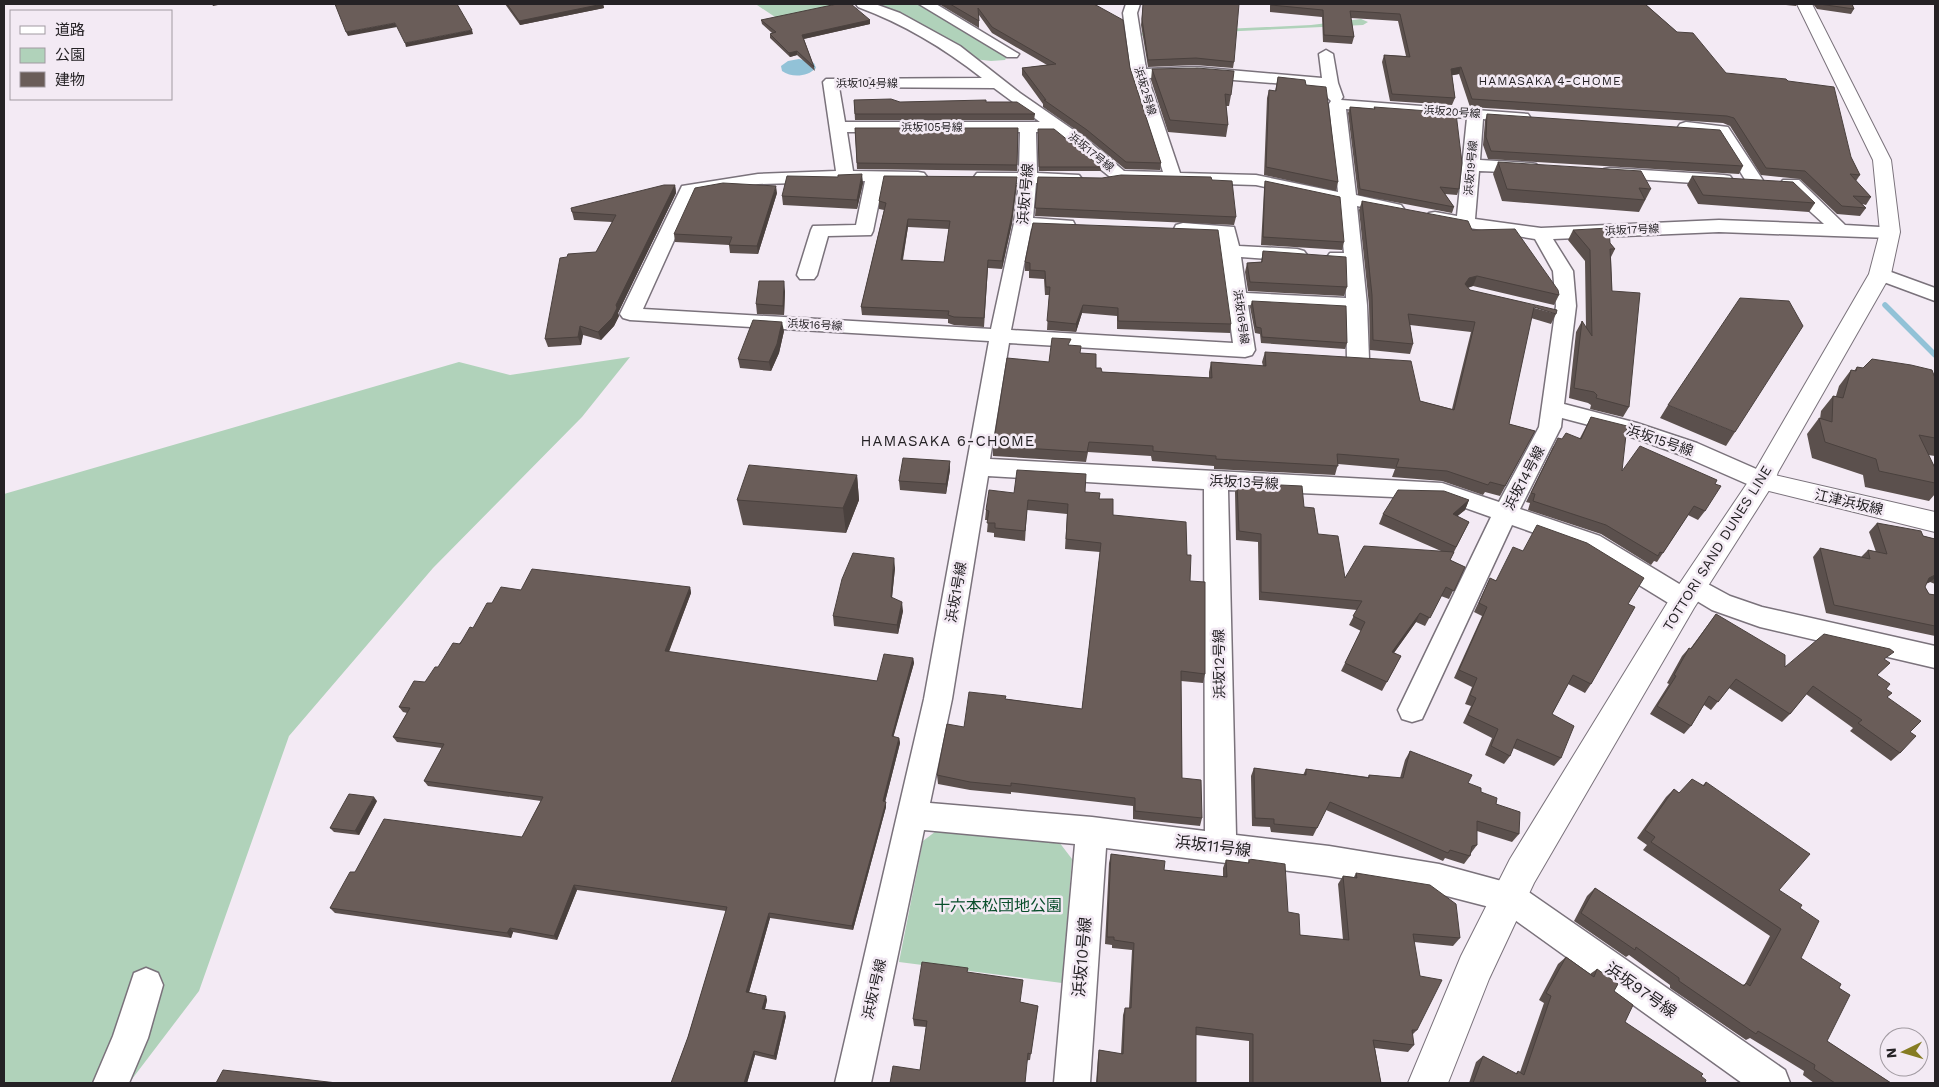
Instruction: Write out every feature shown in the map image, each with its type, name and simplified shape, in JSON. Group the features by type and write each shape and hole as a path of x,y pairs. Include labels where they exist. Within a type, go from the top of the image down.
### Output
{"main road":[{"name":"TOTTORI SAND DUNES LINE","path":"1428,1083 1474,969 1522,871 1688,593 1762,481 1880,274 1890,232 1882,160 1804,4"},
{"name":"江津浜坂線","path":"1762,481 1935,522"}],"street":[{"name":"浜坂17号線","path":"863,4 895,16 955,49 1120,176 1256,180 1349,201 1505,230 1541,234 1719,226 1890,232"},
{"path":"926,4 1012,54"},
{"name":"浜坂2号線","path":"1133,4 1130,13 1139,74 1173,177"},
{"path":"1326,54 1330,83 1337,104 1349,201 1357,304 1358,359"},
{"path":"1139,74 1195,72 1330,83"},
{"name":"浜坂104号線","path":"844,176 831,82 998,83"},
{"name":"浜坂20号線","path":"1337,104 1535,117"},
{"name":"浜坂19号線","path":"1466,222 1476,114"},
{"path":"1673,126 1722,130 1755,182"},
{"name":"浜坂105号線","path":"837,127 1028,127"},
{"path":"1028,127 1058,127"},
{"name":"浜坂1号線","path":"853,1083 914,815 938,699 980,466 1000,335 1023,223 1028,178 1028,127"},
{"path":"1472,165 1551,169"},
{"path":"1590,172 1793,184 1840,231"},
{"name":"浜坂16号線","path":"932,177 844,176 758,179 688,190 630,314 1255,351 1239,299 1227,231 1169,228"},
{"path":"807,275 820,230 864,231 874,176"},
{"path":"961,177 1100,179 1120,176"},
{"path":"1023,223 1082,225"},
{"name":"浜坂14号線","path":"1412,710 1506,512 1550,427 1554,409 1557,313 1563,271 1541,234"},
{"path":"1230,251 1345,258 1354,261"},
{"path":"1880,274 1935,295"},
{"path":"1239,299 1357,304"},
{"name":"浜坂15号線","path":"1554,409 1629,428 1689,449 1762,481"},
{"name":"浜坂13号線","path":"980,466 1216,481 1442,491 1591,543 1688,593 1760,617 1935,657"},
{"name":"浜坂12号線","path":"1216,481 1221,847"},
{"name":"浜坂11号線","path":"914,815 1092,832 1329,861 1439,880 1509,897"},
{"name":"浜坂10号線","path":"1072,1083 1092,832"},
{"name":"浜坂97号線","path":"1509,897 1772,1083"},
{"path":"111,1083 130,1038 146,985"}],"green space":[{"path":"839,4 778,19 757,5"},
{"path":"870,4 921,4 1007,57 1005,60 991,61 974,59"},
{"path":"1361,19 1368,22 1363,25 1136,36 1138,33 1311,25"},
{"path":"630,357 582,417 433,568 289,736 199,991 129,1083 4,1083 4,494 459,362 510,375"},
{"name":"十六本松団地公園","path":"940,828 1059,842 1072,859 1062,983 899,962 923,841"}],"water":[{"path":"799,59 814,63 816,68 799,76 790,75 782,71 781,66 788,61"}],"building":[{"path":"335,4 457,4 472,30 405,43 395,23 346,32"},
{"path":"507,4 603,4 519,21"},
{"path":"837,4 851,4 870,20 802,35 814,67 797,51 789,53 770,34 776,32 761,20"},
{"path":"950,4 1094,4 1123,20 1130,68 1161,163 1126,162 1087,130 1044,100 1046,100 1022,68 1056,64 992,27 978,8 979,21"},
{"path":"1143,4 1239,4 1234,62 1196,58 1148,60 1142,19"},
{"path":"1271,4 1645,4 1677,32 1693,33 1726,73 1786,79 1788,81 1834,87 1851,157 1860,175 1850,174 1871,197 1853,196 1866,208 1842,206 1805,171 1766,168 1734,118 1727,116 1472,99 1461,67 1451,69 1455,98 1392,94 1384,55 1410,57 1400,14 1350,11 1354,37 1324,35 1323,10"},
{"path":"1819,4 1852,4 1854,9"},
{"path":"1197,68 1234,71 1231,95 1225,94 1228,125 1170,120 1152,69"},
{"path":"1278,77 1305,80 1306,85 1326,87 1338,182 1266,167 1269,90 1276,91"},
{"path":"891,99 900,102 986,100 986,102 1017,102 1035,114 855,114 854,100"},
{"path":"1350,107 1456,113 1462,163 1459,189 1440,187 1454,207 1360,189"},
{"path":"1487,114 1720,130 1743,166 1491,151 1486,137"},
{"path":"855,128 1018,128 1017,165 857,163"},
{"path":"1038,129 1054,129 1101,167 1039,167"},
{"path":"1498,162 1641,171 1651,189 1639,188 1645,200 1507,189"},
{"path":"862,174 857,200 782,196 787,176 838,177 838,175"},
{"path":"1121,175 1211,177 1212,180 1232,181 1236,217 1035,208 1038,177 1102,178"},
{"path":"884,176 1017,177 1012,215 1002,261 988,260 984,318 954,317 948,315 949,311 861,307 886,203 879,201","holes":["908,219 950,221 944,262 901,260"]},
{"path":"1692,176 1793,182 1815,203 1703,195"},
{"path":"1265,181 1340,197 1344,242 1263,237"},
{"path":"723,183 776,186 757,246 729,245 732,237 674,234 695,188"},
{"path":"664,185 675,185 616,305 617,308 612,318 598,332 580,326 578,337 545,339 560,258 567,257 568,254 596,252 616,215 572,212 571,208"},
{"path":"1362,201 1468,221 1472,230 1515,229 1558,290 1559,295 1477,276 1469,278 1465,284 1470,290 1557,310 1556,314 1534,307 1509,424 1535,431 1505,486 1490,482 1488,485 1447,471 1396,467 1399,459 1337,454 1338,466 1216,459 1216,456 1153,451 1153,446 1089,442 1087,452 993,446 1007,358 1049,362 1052,338 1071,339 1068,345 1081,346 1080,353 1096,354 1096,368 1101,368 1102,372 1212,378 1211,362 1266,366 1265,352 1411,361 1420,401 1454,410 1475,322 1408,314 1413,344 1373,340 1372,295"},
{"path":"1033,223 1218,230 1231,324 1118,321 1118,308 1083,305 1076,324 1047,321 1050,287 1046,287 1045,271 1030,270 1030,263 1025,262"},
{"path":"1609,228 1610,243 1615,249 1610,249 1612,291 1640,293 1629,407 1596,398 1597,395 1594,392 1574,388 1582,321 1592,336 1590,250 1573,230"},
{"path":"1263,251 1346,257 1347,287 1250,282 1247,263 1262,262"},
{"path":"759,281 784,281 783,306 756,304"},
{"path":"1740,298 1789,301 1803,326 1735,432 1668,405"},
{"path":"1252,301 1346,306 1347,343 1262,337 1261,328 1256,327"},
{"path":"753,320 782,322 777,344 769,362 738,359"},
{"path":"1872,359 1932,370 1935,378 1935,438 1919,435 1935,468 1935,483 1879,471 1876,459 1825,442 1819,418 1832,422 1833,396 1843,398 1851,370 1856,371 1857,367 1863,368"},
{"path":"1591,417 1627,426 1622,471 1640,446 1717,480 1715,484 1721,486 1705,511 1694,506 1663,553 1660,552 1658,556 1606,525 1533,501 1535,494 1531,493 1558,438 1562,439 1566,433 1581,439"},
{"path":"903,458 950,461 946,484 899,481"},
{"path":"749,465 857,475 843,508 737,500"},
{"path":"1017,470 1086,474 1085,492 1100,493 1099,499 1113,499 1113,515 1186,522 1187,555 1191,555 1190,581 1205,582 1205,674 1181,671 1182,778 1201,780 1202,818 1135,811 1135,798 1011,783 1011,786 970,782 937,775 947,724 964,727 969,692 1006,696 1005,699 1082,709 1101,543 1066,539 1068,504 1028,500 1025,531 995,528 995,523 987,523 989,511 986,510 989,490 1014,493"},
{"path":"1237,483 1302,486 1304,507 1314,508 1318,534 1338,536 1345,578 1364,546 1454,552 1450,560 1465,567 1454,591 1446,587 1430,618 1420,613 1392,652 1401,656 1387,682 1345,663 1365,622 1353,616 1362,601 1261,592 1261,534 1239,531"},
{"path":"1398,490 1444,491 1469,500 1453,514 1469,522 1456,547 1383,514"},
{"path":"1877,523 1921,531 1923,536 1935,539 1935,575 1929,578 1925,587 1929,594 1935,595 1935,626 1834,605 1820,548 1870,559 1868,550 1887,554"},
{"path":"1537,525 1587,543 1644,578 1628,604 1635,607 1591,684 1573,675 1552,714 1574,726 1561,758 1517,739 1510,756 1491,746 1498,729 1468,715 1476,698 1470,695 1477,678 1459,670 1487,607 1479,603 1490,578 1496,581 1513,547 1523,551"},
{"path":"853,553 894,558 891,597 902,602 897,625 833,616 842,579"},
{"path":"532,569 690,587 665,651 877,681 884,654 913,658 892,736 899,738 883,801 886,802 852,926 769,913 746,992 766,996 762,1009 785,1012 774,1056 754,1051 744,1083 671,1083 688,1037 727,907 574,885 554,936 510,928 507,933 330,908 350,872 355,872 384,819 522,837 543,797 424,781 444,744 393,737 410,708 399,707 414,681 425,682 435,667 438,667 453,643 460,644 470,627 473,628 487,603 492,603 501,587 521,590"},
{"path":"1716,614 1785,655 1785,667 1824,634 1890,649 1894,652 1884,659 1890,663 1877,675 1890,684 1886,689 1892,693 1887,697 1921,721 1910,732 1916,736 1900,753 1858,723 1862,720 1813,686 1790,714 1736,679 1718,702 1709,696 1691,726 1657,706 1676,676 1674,675 1689,648 1691,649"},
{"path":"1410,751 1472,775 1468,783 1481,788 1481,792 1497,798 1496,804 1520,812 1519,834 1477,821 1477,845 1472,846 1470,856 1450,850 1448,853 1330,802 1317,828 1274,824 1274,819 1255,818 1254,768 1306,775 1306,769 1369,778 1369,775 1403,778"},
{"path":"1692,779 1704,786 1706,782 1810,854 1779,890 1802,905 1800,908 1819,921 1801,958 1841,984 1839,988 1850,995 1827,1041 1879,1075 1879,1077 1891,1083 1835,1083 1814,1069 1815,1065 1758,1031 1756,1034 1679,981 1679,978 1636,947 1635,950 1581,913 1595,888 1744,986 1746,983 1750,986 1781,929 1651,842 1655,837 1645,830 1674,789 1679,793"},
{"path":"349,794 374,797 355,831 330,828"},
{"path":"1111,854 1165,861 1164,870 1227,877 1226,860 1249,863 1249,859 1285,864 1288,912 1299,914 1300,935 1349,940 1343,876 1357,878 1356,873 1430,885 1456,904 1460,938 1413,934 1420,976 1442,980 1417,1030 1412,1030 1414,1045 1373,1040 1381,1083 1253,1083 1253,1034 1196,1027 1196,1083 1097,1083 1099,1050 1123,1054 1125,1008 1131,1008 1134,943 1114,940 1114,937 1107,937"},
{"path":"1566,957 1594,977 1597,969 1618,984 1614,991 1633,1005 1625,1022 1703,1074 1701,1076 1706,1080 1705,1083 1473,1083 1483,1056 1517,1074 1518,1071 1524,1075 1551,996 1546,993"},
{"path":"922,962 968,968 967,972 1023,980 1020,1002 1038,1006 1031,1054 1028,1053 1025,1083 890,1083 893,1066 920,1070 927,1021 913,1019"},
{"path":"223,1070 337,1083 216,1083"}],"waterway":[{"path":"1885,305 1935,355"}],"district":[{"name":"HAMASAKA 4-CHOME","path":"1550,81"},
{"name":"HAMASAKA 6-CHOME","path":"948,441"}]}
